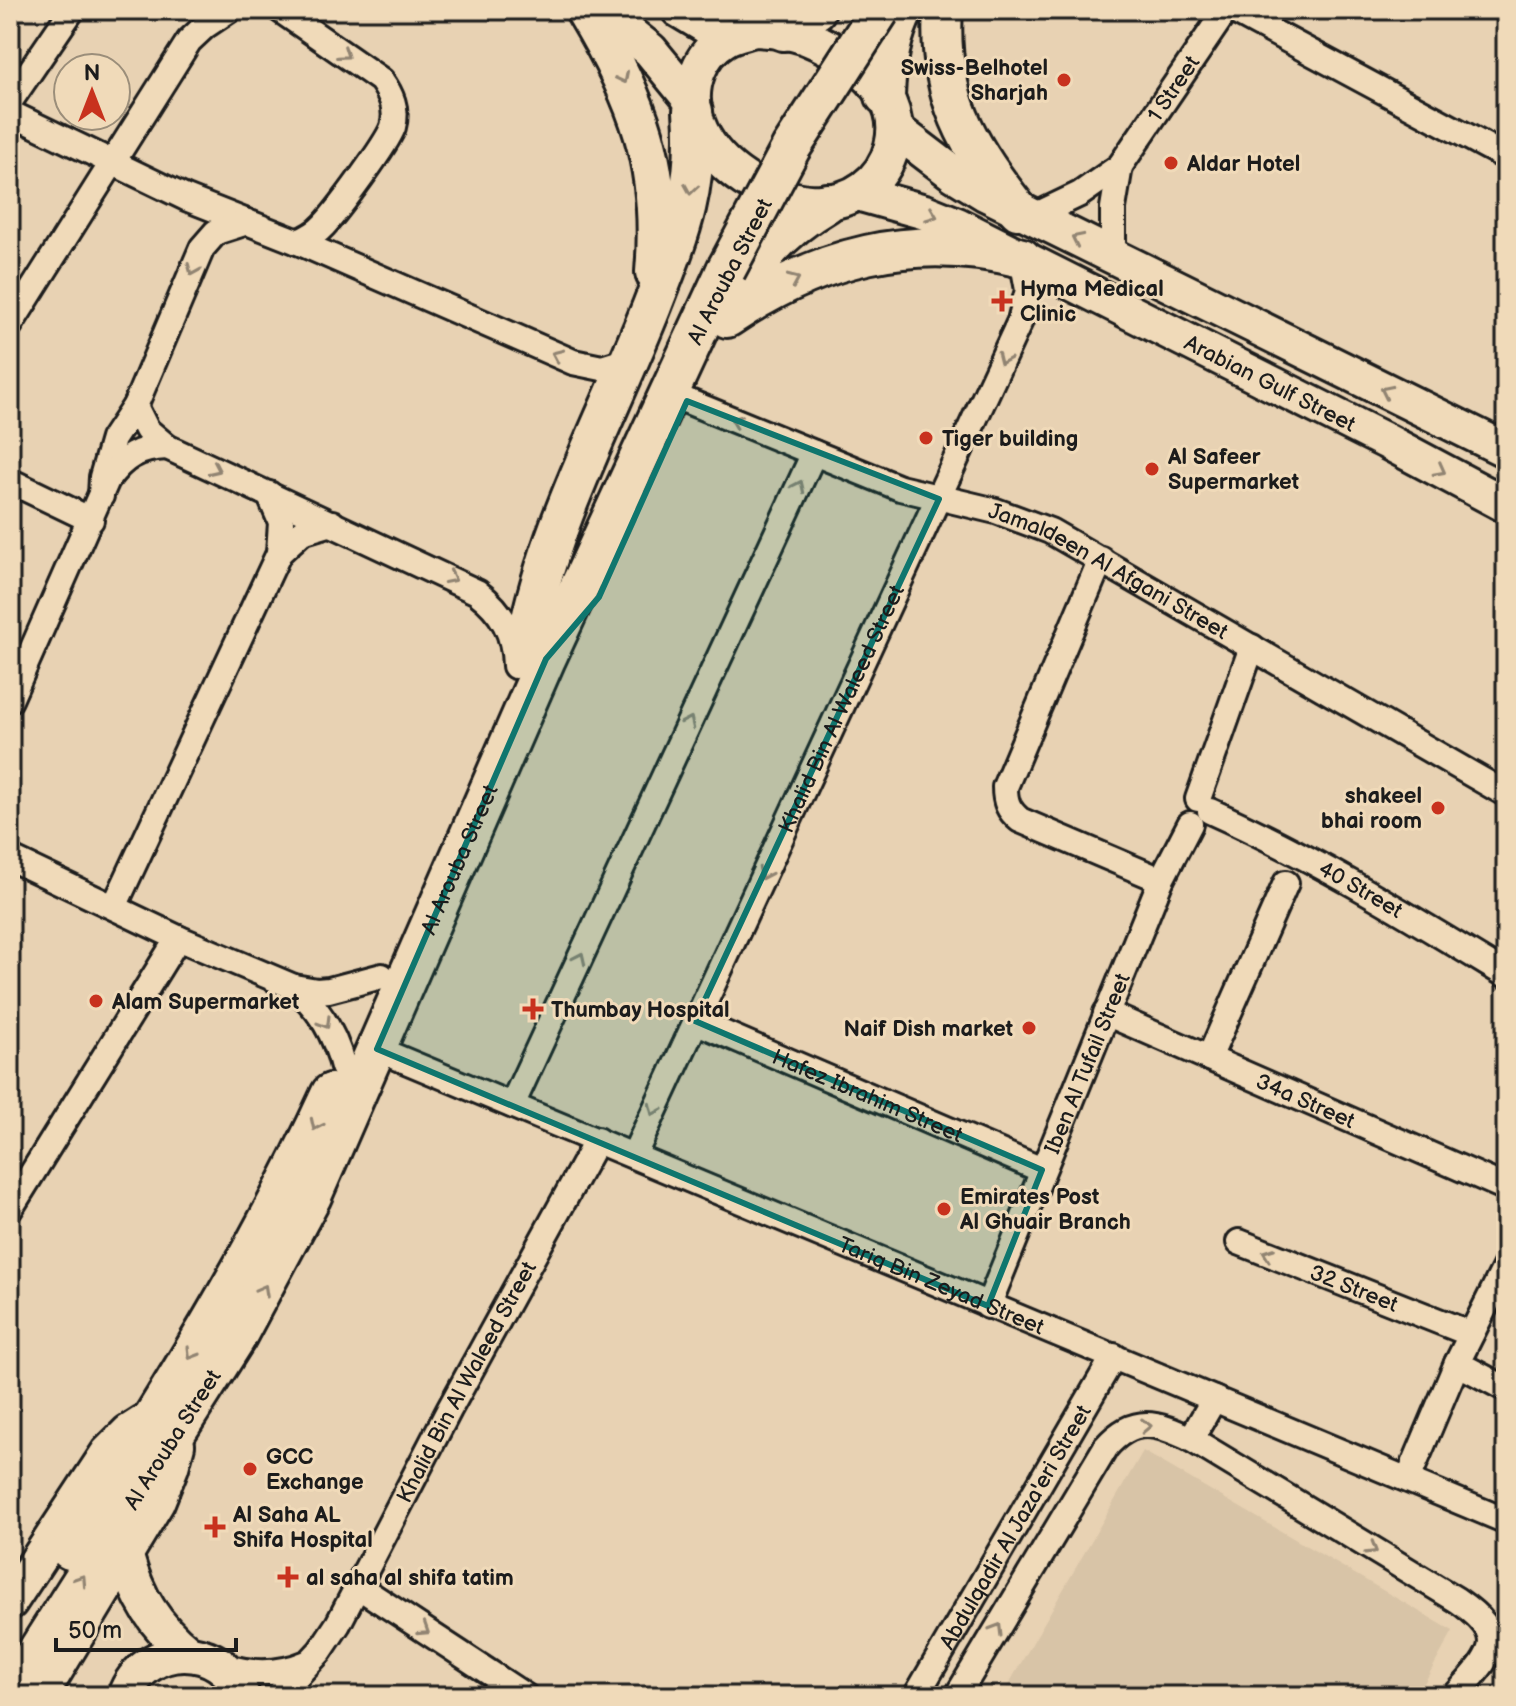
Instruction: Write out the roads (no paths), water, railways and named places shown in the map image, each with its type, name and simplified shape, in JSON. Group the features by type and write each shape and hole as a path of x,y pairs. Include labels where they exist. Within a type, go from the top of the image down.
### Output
{"main road":[{"path":"585,10 633,99 653,167 657,244 650,309"},
{"path":"600,10 650,50 692,106 709,144 733,173 755,186 780,195 842,198"},
{"path":"679,10 726,38"},
{"path":"783,31 816,10"},
{"name":"Al Arouba Street","path":"10,1694 167,1423 343,1067 529,656 786,112 850,10"},
{"name":"Al Arouba Street","path":"715,266 880,10"},
{"path":"529,656 576,631 599,597 740,290 767,250 785,232 873,182 885,167 892,149 886,70 890,45 904,10"},
{"path":"943,10 947,76 958,117 976,155 1025,214"},
{"path":"529,656 532,609 552,543 679,238 691,196 695,139 692,106 701,64 726,38 754,29 783,31 807,38 840,55 869,78 890,113"},
{"name":"Arabian Gulf Street","path":"890,113 954,174 1025,214 1506,451"},
{"name":"Arabian Gulf Street","path":"842,198 925,212 957,225 1386,441 1506,505"},
{"path":"727,318 761,295 799,278 838,262 880,251 922,246 964,246 1022,258"},
{"path":"1386,441 1389,430 1400,425 1452,442 1506,451"},
{"name":"Al Arouba Street","path":"10,1648 167,1423 236,1338 288,1244 335,1148 377,1049 529,656"},
{"path":"10,1602 108,1453 129,1432 167,1423 165,1484 126,1557 40,1696"},
{"path":"126,1557 140,1598 152,1617 166,1635 187,1652"},
{"path":"125,1696 139,1671 153,1660 187,1652 205,1656 221,1665 232,1676 242,1696"}],"street":[{"path":"10,101 72,10"},
{"path":"189,41 198,10"},
{"path":"10,325 189,41 229,10"},
{"path":"280,10 381,80 391,94 395,110 393,127 385,142 332,215 317,231 298,242"},
{"name":"1 Street","path":"1025,214 1080,194 1120,166 1226,10"},
{"path":"1232,10 1506,157"},
{"path":"10,113 186,198 298,242 573,362 602,368 631,359"},
{"name":"1 Street","path":"1113,256 1113,208 1120,166"},
{"path":"186,198 200,216 208,238"},
{"path":"101,496 102,477 113,439 135,406 208,238 247,222"},
{"name":"Khalid Bin Al Waleed Street","path":"634,1155 1023,313 1028,290 1022,258"},
{"name":"Jamaldeen Al Afgani Street","path":"687,401 900,488 1024,520 1050,531 1506,794"},
{"path":"135,406 147,430 167,447 477,592 494,605 507,623 514,644 529,656"},
{"path":"10,700 101,496 118,465 132,454 149,448 167,447"},
{"path":"512,1105 814,453"},
{"path":"10,481 91,520"},
{"path":"114,907 279,553 281,522 269,494"},
{"path":"279,553 302,532 332,523"},
{"path":"1101,559 1005,787 1005,799 1010,811 1020,820 1161,880"},
{"name":"Iben Al Tufail Street","path":"988,1306 1161,880 1199,811 1252,647"},
{"name":"40 Street","path":"1199,811 1266,836 1350,880 1506,975"},
{"path":"10,858 178,938 294,987 329,990 382,976"},
{"path":"1209,1058 1286,883"},
{"path":"14,1193 178,938"},
{"path":"294,987 326,1023 343,1067"},
{"name":"34a Street","path":"1106,1013 1506,1188"},
{"name":"Hafez Ibrahim Street","path":"695,1021 1042,1170"},
{"name":"Tariq Bin Zeyad Street","path":"377,1049 1506,1521"},
{"name":"Khalid Bin Al Waleed Street","path":"278,1696 329,1638 359,1587 449,1410 597,1140"},
{"name":"32 Street","path":"1239,1242 1471,1334"},
{"path":"1408,1479 1457,1363 1506,1265"},
{"name":"Abdulqadir Al Jaza'eri Street","path":"916,1696 1114,1356"},
{"path":"1457,1363 1506,1389"},
{"path":"1191,1439 1214,1399"},
{"path":"957,1696 1106,1447 1116,1435 1130,1427 1161,1426 1191,1439 1481,1617 1491,1642 1489,1655 1467,1693"},
{"path":"359,1587 525,1696"},
{"path":"221,1665 263,1673 309,1662"}],"place":[{"name":"Swiss-Belhotel Sharjah","path":"1064,80"},
{"name":"Aldar Hotel","path":"1171,163"},
{"name":"Hyma Medical Clinic","path":"1002,301"},
{"name":"Tiger building","path":"926,438"},
{"name":"Al Safeer Supermarket","path":"1152,469"},
{"name":"shakeel bhai room","path":"1438,808"},
{"name":"Alam Supermarket","path":"96,1001"},
{"name":"Thumbay Hospital","path":"533,1009"},
{"name":"Naif Dish market","path":"1029,1028"},
{"name":"Emirates Post Al Ghuair Branch","path":"944,1209"},
{"name":"GCC Exchange","path":"250,1469"},
{"name":"Al Saha AL Shifa Hospital","path":"215,1527"},
{"name":"al saha al shifa tatim","path":"288,1577"}]}
